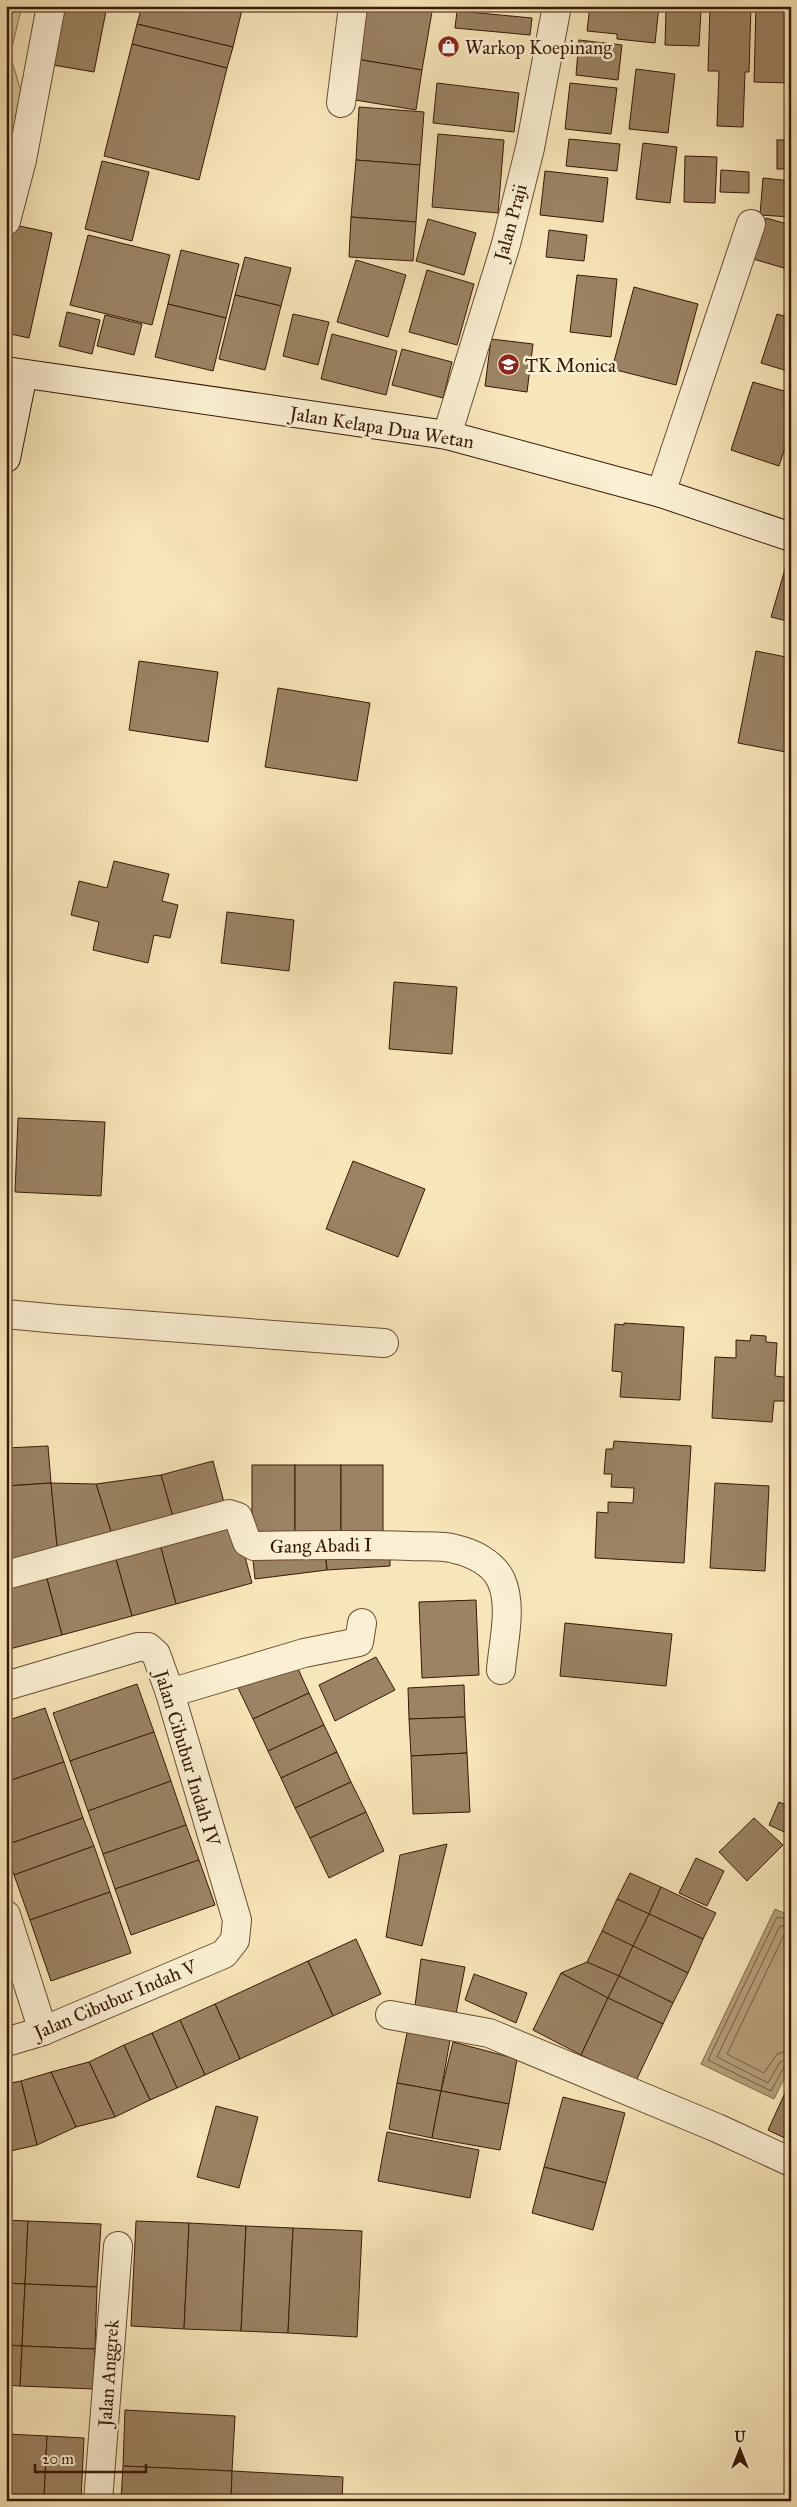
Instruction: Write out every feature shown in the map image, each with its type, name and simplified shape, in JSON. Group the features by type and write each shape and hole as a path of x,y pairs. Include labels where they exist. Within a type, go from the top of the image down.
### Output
{"street":[{"path":"6,221 22,160 51,6"},
{"path":"341,103 353,6"},
{"name":"Jalan Praji","path":"448,434 506,244 530,148 556,6"},
{"path":"661,493 751,224"},
{"name":"Jalan Kelapa Dua Wetan","path":"6,458 14,373 448,434 661,493 791,537"},
{"path":"6,1314 384,1343"},
{"name":"Gang Abadi I","path":"6,1575 229,1514 238,1517 247,1542 254,1546 387,1545 453,1548 469,1553 482,1561 494,1569 501,1580 506,1609 501,1670"},
{"path":"170,1693 304,1653 359,1642 362,1623"},
{"name":"Jalan Cibubur Indah IV","path":"6,1686 138,1647 148,1647 156,1654 170,1693 237,1920 235,1940 224,1954"},
{"path":"6,1915 44,2031"},
{"name":"Jalan Cibubur Indah V","path":"6,2042 44,2031 224,1954"},
{"path":"390,2016 489,2033 717,2128 791,2162"},
{"name":"Jalan Anggrek","path":"98,2501 118,2246"}],"shaded area":[{"path":"6,6 22,6 10,55 21,91 19,137 6,138"}],"water":[{"path":"775,1909 791,1916 791,2065 774,2099 701,2064"}],"building":[{"path":"58,6 107,6 94,72 47,64"},
{"path":"142,6 225,6 242,10 233,47 137,24"},
{"path":"364,6 433,6 422,70 356,59"},
{"path":"590,6 659,6 655,43 617,39 617,34 587,31"},
{"path":"710,6 751,6 749,72 745,72 743,127 717,126 719,71 708,71"},
{"path":"756,6 791,6 791,83 754,82"},
{"path":"666,9 701,10 699,46 665,45"},
{"path":"457,11 532,18 530,35 455,28"},
{"path":"137,24 233,47 227,68 132,44"},
{"path":"579,40 622,45 618,80 576,75"},
{"path":"132,44 227,68 199,180 104,156"},
{"path":"356,59 422,70 416,110 349,99"},
{"path":"636,69 675,74 668,133 629,129"},
{"path":"437,83 519,93 514,132 433,123"},
{"path":"570,83 617,88 611,134 565,129"},
{"path":"359,107 424,112 420,165 356,160"},
{"path":"438,134 504,140 498,213 432,207"},
{"path":"569,139 620,144 617,171 566,166"},
{"path":"777,140 791,140 791,169 777,169"},
{"path":"643,143 677,147 670,203 636,199"},
{"path":"685,156 717,157 715,203 684,202"},
{"path":"356,160 420,165 416,222 351,217"},
{"path":"102,161 149,172 132,241 85,229"},
{"path":"721,170 749,172 749,193 720,192"},
{"path":"545,171 608,178 603,222 540,215"},
{"path":"763,178 791,181 791,217 760,215"},
{"path":"351,217 416,222 413,261 349,257"},
{"path":"766,218 791,225 791,270 753,259"},
{"path":"428,219 476,233 464,275 416,261"},
{"path":"15,225 52,233 29,338 6,333 6,263"},
{"path":"549,230 587,235 584,261 546,257"},
{"path":"88,235 170,255 152,325 70,305"},
{"path":"181,250 239,264 226,318 168,304"},
{"path":"245,257 291,268 281,306 235,295"},
{"path":"356,260 406,275 388,337 337,322"},
{"path":"427,270 474,284 457,345 409,332"},
{"path":"577,275 617,279 611,337 570,332"},
{"path":"634,287 698,304 676,385 612,369"},
{"path":"235,295 281,306 265,370 219,359"},
{"path":"168,304 226,318 213,371 155,357"},
{"path":"67,312 100,320 92,354 59,346"},
{"path":"293,314 329,322 318,365 283,356"},
{"path":"777,314 791,318 791,372 761,363"},
{"path":"105,315 142,324 134,355 97,346"},
{"path":"332,334 397,351 386,395 321,379"},
{"name":"TK Monica","path":"491,339 533,344 527,392 485,386"},
{"path":"402,349 452,362 443,398 392,385"},
{"path":"753,382 791,393 791,429 779,466 731,450"},
{"path":"788,559 791,560 791,622 771,617"},
{"path":"756,651 791,658 791,753 738,743"},
{"path":"139,661 218,672 208,742 129,730"},
{"path":"278,688 370,703 357,781 265,767"},
{"path":"114,861 169,874 162,901 178,905 170,938 154,935 148,963 93,950 99,922 71,915 79,881 107,888"},
{"path":"227,912 294,920 289,971 221,963"},
{"path":"394,982 457,987 452,1054 389,1049"},
{"path":"18,1118 105,1122 101,1196 15,1192"},
{"path":"353,1161 425,1189 398,1257 326,1229"},
{"path":"624,1323 684,1327 680,1400 620,1397 622,1372 612,1371 615,1324 624,1325"},
{"path":"751,1335 766,1336 766,1342 777,1343 775,1376 791,1378 790,1401 774,1401 772,1422 712,1418 715,1357 736,1358 736,1340 750,1341"},
{"path":"614,1441 691,1446 684,1563 595,1558 597,1512 608,1513 608,1502 633,1503 634,1488 611,1487 612,1474 604,1474 606,1449 613,1449"},
{"path":"48,1446 51,1483 6,1486 6,1448"},
{"path":"213,1461 226,1510 175,1524 161,1475"},
{"path":"252,1465 295,1465 295,1541 252,1541"},
{"path":"295,1465 341,1465 341,1541 295,1541"},
{"path":"341,1465 383,1465 383,1541 341,1541"},
{"path":"161,1475 175,1524 114,1541 96,1484"},
{"path":"51,1483 58,1556 6,1572 6,1486"},
{"path":"51,1483 96,1484 114,1541 58,1556"},
{"path":"715,1483 769,1486 765,1571 710,1568"},
{"path":"234,1516 252,1583 176,1604 158,1537"},
{"path":"158,1537 176,1604 132,1616 113,1549"},
{"path":"113,1549 132,1616 62,1635 44,1568"},
{"path":"390,1549 390,1566 327,1570 325,1552"},
{"path":"252,1551 325,1552 327,1570 255,1579"},
{"path":"44,1568 62,1635 6,1650 6,1579"},
{"path":"476,1600 479,1675 422,1678 419,1602"},
{"path":"565,1623 672,1634 666,1686 560,1676"},
{"path":"376,1657 395,1690 335,1721 319,1685"},
{"path":"295,1662 309,1693 253,1719 238,1688"},
{"path":"137,1684 154,1732 70,1761 53,1713"},
{"path":"464,1685 465,1717 409,1719 408,1688"},
{"path":"309,1693 324,1725 268,1751 253,1719"},
{"path":"45,1708 64,1762 6,1782 6,1721"},
{"path":"465,1717 467,1753 411,1756 409,1719"},
{"path":"324,1725 337,1752 281,1778 268,1751"},
{"path":"154,1732 171,1781 88,1811 70,1761"},
{"path":"337,1752 351,1782 295,1808 281,1778"},
{"path":"467,1753 470,1812 413,1814 411,1756"},
{"path":"64,1762 83,1818 6,1845 6,1782"},
{"path":"171,1781 186,1825 103,1854 88,1811"},
{"path":"351,1782 366,1812 310,1838 295,1808"},
{"path":"779,1802 791,1807 791,1835 769,1825"},
{"path":"366,1812 384,1851 329,1878 310,1838"},
{"path":"83,1818 94,1846 14,1875 6,1853 6,1845"},
{"path":"754,1818 783,1845 747,1881 719,1852"},
{"path":"186,1825 199,1860 115,1889 103,1854"},
{"path":"447,1844 422,1946 386,1937 400,1855"},
{"path":"94,1846 110,1892 30,1920 14,1875"},
{"path":"696,1858 724,1871 707,1906 679,1893"},
{"path":"199,1860 215,1905 131,1935 115,1889"},
{"path":"630,1873 661,1887 649,1914 617,1899"},
{"path":"661,1887 716,1913 703,1939 649,1914"},
{"path":"110,1892 131,1953 51,1981 30,1920"},
{"path":"617,1899 649,1914 633,1946 602,1931"},
{"path":"649,1914 703,1939 688,1973 633,1946"},
{"path":"602,1931 633,1946 619,1976 587,1962"},
{"path":"356,1939 381,1994 333,2016 308,1961"},
{"path":"633,1946 688,1973 673,2003 619,1976"},
{"path":"421,1959 465,1967 456,2014 415,2006"},
{"path":"308,1961 333,2016 240,2059 215,2004"},
{"path":"587,1962 619,1976 608,1998 561,1973"},
{"path":"561,1973 608,1998 581,2055 533,2030"},
{"path":"474,1974 527,1993 516,2023 465,2000"},
{"path":"619,1976 673,2003 663,2024 608,1998"},
{"path":"608,1998 663,2024 636,2081 581,2055"},
{"path":"215,2004 240,2059 205,2075 180,2020"},
{"path":"180,2020 205,2075 177,2088 152,2033"},
{"path":"408,2028 450,2040 441,2091 397,2083"},
{"path":"152,2033 177,2088 150,2100 124,2045"},
{"path":"453,2042 517,2059 509,2104 441,2091"},
{"path":"124,2045 150,2100 115,2117 89,2062"},
{"path":"89,2062 115,2117 76,2127 51,2072"},
{"path":"51,2072 76,2127 37,2145 21,2081"},
{"path":"791,2080 791,2141 768,2130"},
{"path":"21,2081 37,2145 6,2152 6,2084"},
{"path":"397,2083 441,2091 432,2138 389,2129"},
{"path":"441,2091 509,2104 500,2150 432,2138"},
{"path":"563,2097 625,2113 606,2183 544,2167"},
{"path":"216,2106 258,2117 239,2188 197,2177"},
{"path":"387,2132 479,2150 470,2198 378,2181"},
{"path":"6,2166 12,2166 12,2213 6,2213"},
{"path":"544,2167 606,2183 593,2230 532,2213"},
{"path":"6,2220 28,2221 25,2284 6,2283"},
{"path":"28,2221 101,2224 97,2287 25,2284"},
{"path":"136,2221 189,2223 184,2329 131,2326"},
{"path":"189,2223 246,2226 241,2331 184,2329"},
{"path":"246,2226 293,2228 288,2333 241,2331"},
{"path":"293,2228 362,2231 357,2337 288,2333"},
{"path":"6,2283 25,2284 22,2346 6,2345"},
{"path":"25,2284 97,2287 95,2349 22,2346"},
{"path":"6,2345 22,2346 20,2386 6,2385"},
{"path":"22,2346 95,2349 93,2389 20,2386"},
{"path":"125,2410 235,2416 232,2471 123,2466"},
{"path":"6,2434 47,2436 44,2498 6,2496"},
{"path":"47,2436 84,2438 81,2500 44,2498"},
{"path":"123,2466 232,2471 231,2501 121,2501"},
{"path":"232,2471 343,2477 342,2501 231,2501"},
{"path":"6,2496 44,2498 44,2501 6,2501"}],"place":[{"name":"Warkop Koepinang","path":"449,47"},
{"name":"TK Monica","path":"509,365"}]}
